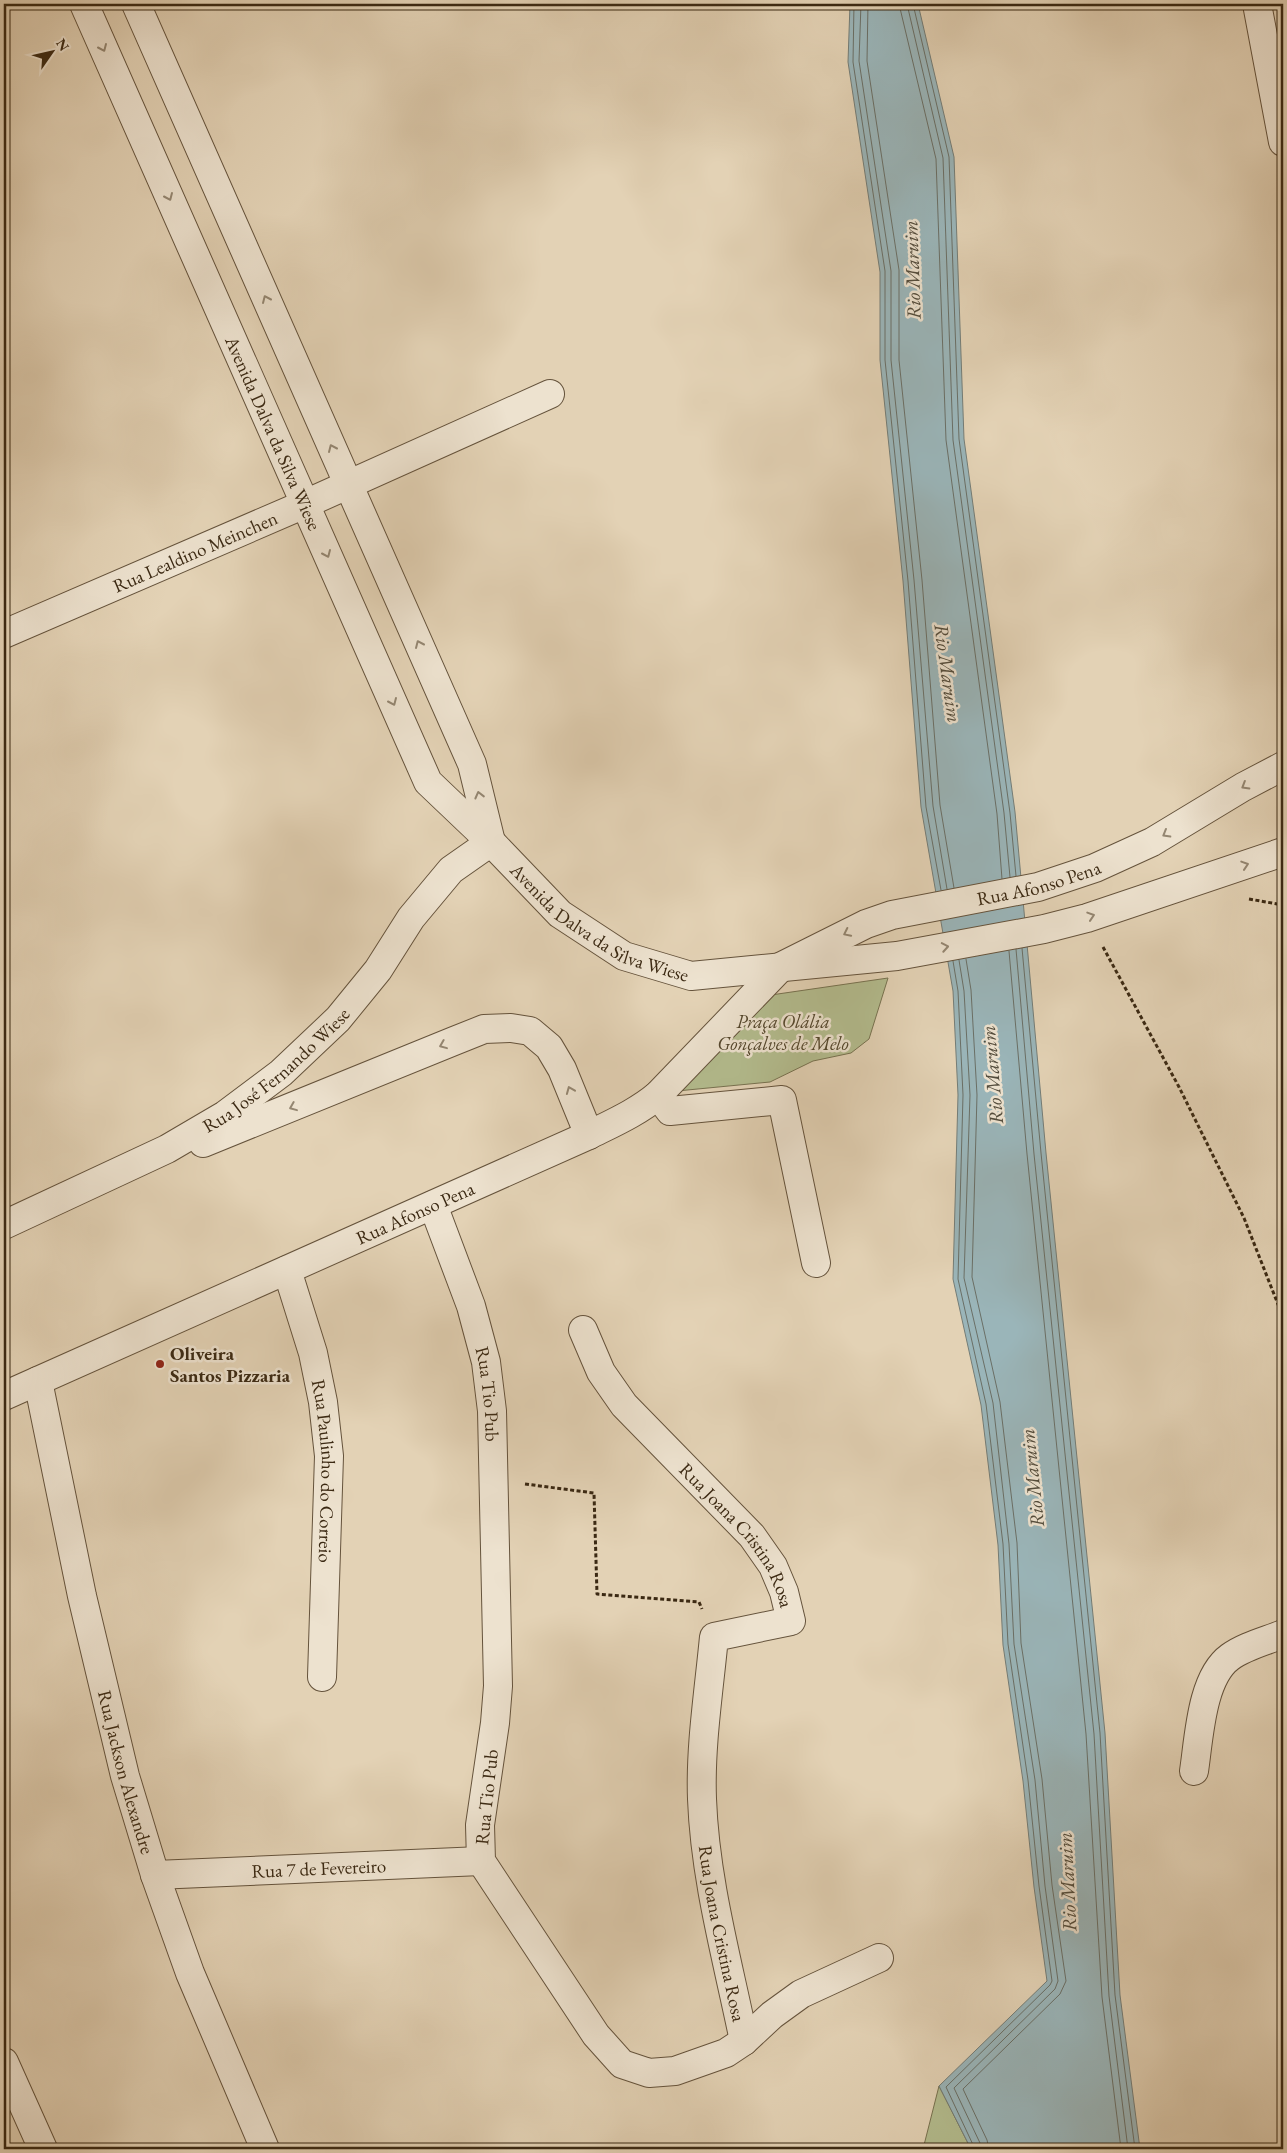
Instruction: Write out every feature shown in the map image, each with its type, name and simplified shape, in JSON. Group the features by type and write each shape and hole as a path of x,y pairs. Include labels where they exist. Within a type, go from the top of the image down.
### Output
{"street":[{"name":"Avenida Dalva da Silva Wiese","path":"84,4 428,782 560,914 624,956 691,976 782,966"},
{"path":"136,4 472,764 490,842"},
{"path":"1257,4 1283,142"},
{"name":"Rua Lealdino Meinchen","path":"4,634 305,504 550,394"},
{"name":"Rua Afonso Pena","path":"4,1396 589,1135 647,1104 658,1095 782,966 866,924 892,915 1038,887 1095,868 1152,842 1243,787 1283,766"},
{"name":"Rua José Fernando Wiese","path":"4,1225 168,1150 225,1115 280,1073 338,1019 378,970 411,918 451,870 490,842"},
{"path":"782,966 897,956 1044,929 1087,918 1283,852"},
{"path":"168,1150 206,1142 484,1029 511,1028 530,1031 549,1047 562,1069 589,1135"},
{"path":"658,1095 670,1111 782,1100 816,1263"},
{"name":"Rua Tio Pub","path":"433,1205 471,1306 486,1362 492,1410 498,1686 495,1723 480,1825 481,1861 596,2036 622,2064 649,2073 675,2071 726,2053 744,2042 772,2015 801,1994 879,1958"},
{"name":"Rua Paulinho do Correio","path":"287,1270 313,1353 323,1402 329,1456 322,1676"},
{"name":"Rua Joana Cristina Rosa","path":"583,1330 601,1372 624,1405 752,1536 773,1566 781,1583 791,1621 714,1637 705,1737 702,1798 706,1842 717,1911 744,2042"},
{"name":"Rua Jackson Alexandre","path":"38,1381 106,1704 125,1776 155,1875 190,1973 265,2149"},
{"path":"1194,1772 1205,1703 1214,1677 1229,1658 1283,1634"},
{"name":"Rua 7 de Fevereiro","path":"155,1875 481,1861"},
{"path":"4,2062 43,2149"}],"path":[{"path":"1087,918 1179,1087 1244,1218 1283,1317"},
{"path":"494,1480 594,1493 597,1594 699,1602 714,1637"}],"green space":[{"name":"Praça Olália Gonçalves de Melo","path":"888,978 869,1039 851,1053 813,1061 770,1082 677,1091 764,996"},
{"path":"939,2086 971,2149 923,2149"}],"water":[{"name":"Rio Maruim","path":"850,4 918,4 954,157 964,439 1015,812 1046,1153 1105,1733 1120,1995 1140,2149 971,2149 939,2086 1047,1981 1034,1887 1023,1781 1003,1645 998,1545 981,1405 953,1279 958,1095 953,991 921,807 903,581 880,360 880,272 848,62"}],"place":[{"name":"Oliveira Santos Pizzaria","path":"160,1364"}]}
